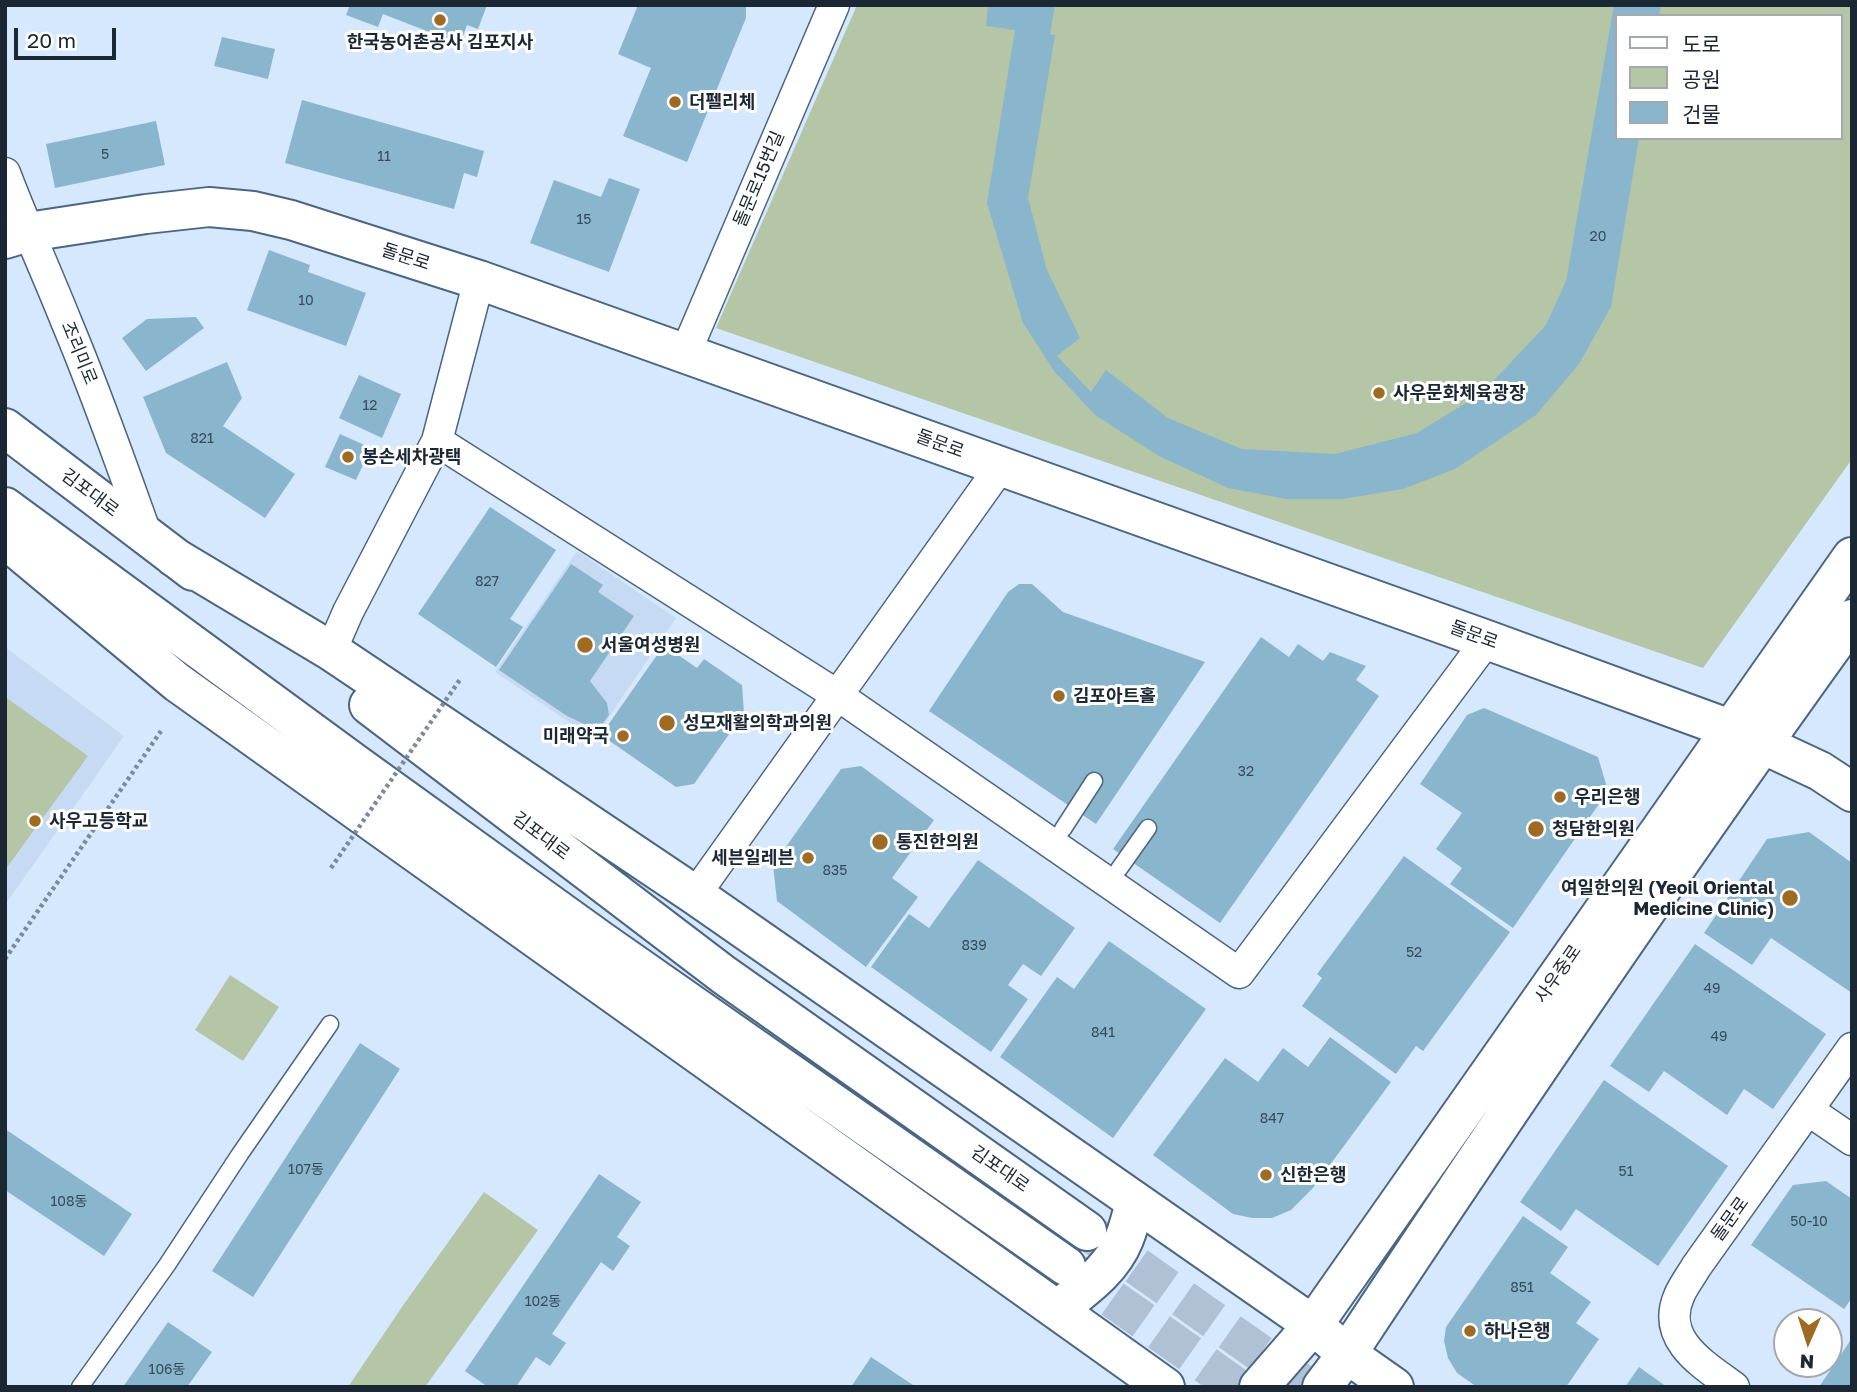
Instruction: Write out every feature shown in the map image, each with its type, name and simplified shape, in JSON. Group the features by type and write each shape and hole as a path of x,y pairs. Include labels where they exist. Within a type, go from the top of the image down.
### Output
{"main road":[{"name":"돌문로","path":"17,236 146,214 209,208 253,211 291,220 479,280 1487,640 1746,736 1820,771 1852,792"},
{"name":"김포대로","path":"5,428 724,975 1087,1230"},
{"path":"5,507 601,941 1066,1266"},
{"path":"5,539 178,683 1165,1387"},
{"path":"160,546 331,651 695,895 1313,1325 1347,1354 1394,1387"},
{"name":"사우중로","path":"1322,1387 1347,1354 1513,1104 1746,736 1777,665 1852,557"},
{"name":"사우중로","path":"1259,1387 1313,1325 1746,736 1852,619"},
{"path":"1057,1310 1097,1279 1110,1263 1124,1240 1135,1202"}],"street":[{"name":"돌문로15번길","path":"685,354 834,5"},
{"name":"조리미로","path":"5,173 17,236 66,321 160,546"},
{"path":"331,651 348,612 437,441 479,280"},
{"path":"437,441 837,695 1239,973 1487,640"},
{"path":"695,895 1001,466"},
{"name":"돌문로","path":"1734,1387 1694,1358 1680,1340 1673,1320 1679,1296 1696,1267 1852,1048"},
{"path":"1808,1110 1852,1140"}],"lane":[{"path":"1063,829 1094,781"},
{"path":"1119,869 1148,828"},
{"path":"80,1387 167,1265 330,1024"}],"path":[{"path":"331,868 461,678"},
{"path":"5,959 161,731"}],"shaded area":[{"name":"서울여성병원","path":"577,551 676,618 594,739 495,672"},
{"name":"사우고등학교","path":"5,647 124,736 5,905"}],"green space":[{"name":"사우문화체육광장","path":"857,5 1852,5 1852,459 1703,668 716,328"},
{"path":"5,697 88,756 5,870"},
{"path":"230,975 279,1007 243,1061 195,1030"},
{"path":"484,1192 538,1230 425,1387 348,1387 404,1304"}],"building":[{"name":"한국농어촌공사 김포지사","path":"350,5 487,5 478,29 467,25 460,44 383,14 378,27 346,15"},
{"name":"더펠리체","path":"638,5 746,5 746,18 687,162 623,136 651,68 618,54"},
{"path":"988,5 1055,5 1050,34 1055,35 1028,198 1047,270 1080,338 1057,356 1091,392 1106,370 1168,418 1242,449 1335,454 1417,433 1482,393 1546,325 1566,281 1614,5 1661,5 1659,14 1616,14 1616,140 1639,140 1611,307 1579,364 1536,415 1455,469 1403,489 1343,499 1286,499 1228,488 1159,456 1095,415 1054,371 1023,323 987,203 1015,30 986,26"},
{"path":"222,37 275,49 268,79 214,66"},
{"path":"302,100 484,151 477,177 464,173 454,209 285,163"},
{"path":"156,121 165,165 55,188 46,144"},
{"path":"609,178 640,189 609,272 530,243 554,180 601,197"},
{"path":"269,250 310,265 308,272 366,293 346,346 247,310"},
{"path":"196,317 204,328 146,371 122,338 147,319"},
{"path":"227,362 242,398 223,426 295,474 265,518 166,453 143,397"},
{"path":"359,375 401,394 382,438 339,418"},
{"name":"봉손세차광택","path":"340,434 371,448 356,480 325,467"},
{"path":"490,507 556,550 510,619 523,627 496,667 418,614"},
{"name":"서울여성병원","path":"571,564 603,585 598,592 634,616 590,681 607,703 609,715 603,723 584,724 567,716 499,670"},
{"path":"1019,584 1032,584 1063,612 1205,662 1096,824 929,711 1008,592"},
{"path":"1261,637 1289,657 1298,644 1323,661 1330,652 1366,666 1356,680 1379,696 1220,923 1113,849"},
{"path":"664,645 697,668 704,659 742,685 744,713 694,784 676,787 601,735"},
{"path":"1484,708 1598,757 1608,791 1513,928 1450,884 1462,868 1436,849 1462,813 1420,784 1467,715"},
{"path":"861,766 934,820 892,878 918,897 866,967 777,901 773,865 841,769"},
{"name":"여일한의원 (Yeoil Oriental Medicine Clinic)","path":"1809,832 1852,863 1852,993 1771,938 1752,965 1704,933 1767,839"},
{"path":"1404,856 1510,932 1423,1051 1416,1046 1396,1074 1302,1006 1322,978 1317,974"},
{"path":"978,860 1075,928 1041,976 1023,964 1008,985 1028,999 991,1052 871,967 909,914 929,928"},
{"path":"1109,941 1206,1009 1113,1138 1000,1057 1057,977 1074,989"},
{"path":"1695,944 1826,1034 1773,1109 1744,1089 1727,1115 1664,1071 1649,1092 1610,1066"},
{"path":"1330,1037 1391,1082 1313,1188 1291,1210 1272,1218 1233,1214 1153,1155 1225,1058 1258,1082 1283,1048 1308,1067"},
{"path":"360,1043 400,1069 253,1297 212,1271"},
{"path":"1604,1080 1728,1166 1658,1266 1576,1209 1561,1231 1520,1202"},
{"path":"5,1129 132,1214 104,1256 5,1190"},
{"path":"599,1174 641,1202 617,1237 630,1246 613,1271 601,1262 552,1334 566,1343 550,1366 536,1357 516,1387 488,1387 465,1371"},
{"path":"1826,1181 1852,1199 1852,1298 1844,1309 1751,1245 1793,1185"},
{"path":"1523,1216 1568,1247 1550,1273 1591,1302 1576,1323 1599,1339 1566,1387 1477,1387 1457,1373 1448,1358 1444,1341 1446,1327"},
{"path":"168,1322 212,1352 187,1387 123,1387"},
{"path":"1852,1338 1852,1387 1819,1387 1825,1378 1843,1378 1843,1351"},
{"path":"871,1357 916,1387 851,1387"},
{"path":"1639,1367 1667,1387 1625,1387"}],"tunnel":[{"path":"1090,1233 1308,1387"},
{"path":"1066,1266 1237,1387"}],"place":[{"name":"한국농어촌공사 김포지사","path":"440,20"},
{"name":"더펠리체","path":"675,102"},
{"name":"사우문화체육광장","path":"1379,393"},
{"name":"봉손세차광택","path":"348,457"},
{"name":"서울여성병원","path":"585,645"},
{"name":"김포아트홀","path":"1059,696"},
{"name":"성모재활의학과의원","path":"667,723"},
{"name":"미래약국","path":"623,736"},
{"name":"우리은행","path":"1560,797"},
{"name":"사우고등학교","path":"35,821"},
{"name":"청담한의원","path":"1536,829"},
{"name":"통진한의원","path":"880,842"},
{"name":"세븐일레븐","path":"808,858"},
{"name":"여일한의원 (Yeoil Oriental Medicine Clinic)","path":"1790,898"},
{"name":"신한은행","path":"1266,1175"},
{"name":"하나은행","path":"1470,1331"}]}
